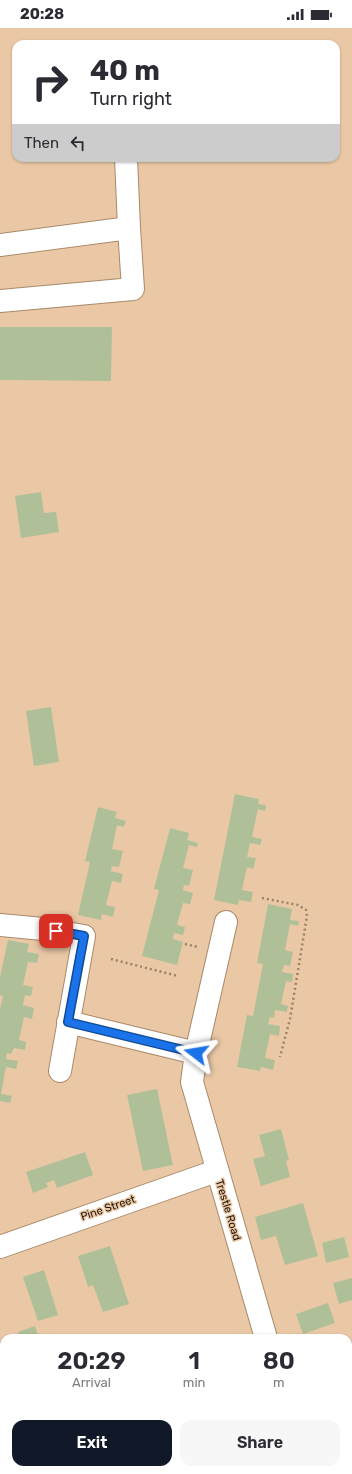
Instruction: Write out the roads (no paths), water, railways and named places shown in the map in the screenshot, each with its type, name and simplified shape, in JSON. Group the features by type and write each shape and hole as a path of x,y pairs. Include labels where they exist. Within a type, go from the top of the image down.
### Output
{"street":[{"path":"0,300 133,289 126,162"},
{"path":"0,245 129,228"},
{"path":"68,1022 196,1053 226,922"},
{"path":"0,925 43,929 84,936 60,1071"},
{"name":"Trestle Road","path":"196,1053 192,1082 216,1171 265,1334"},
{"name":"Pine Street","path":"0,1247 216,1171"}]}
